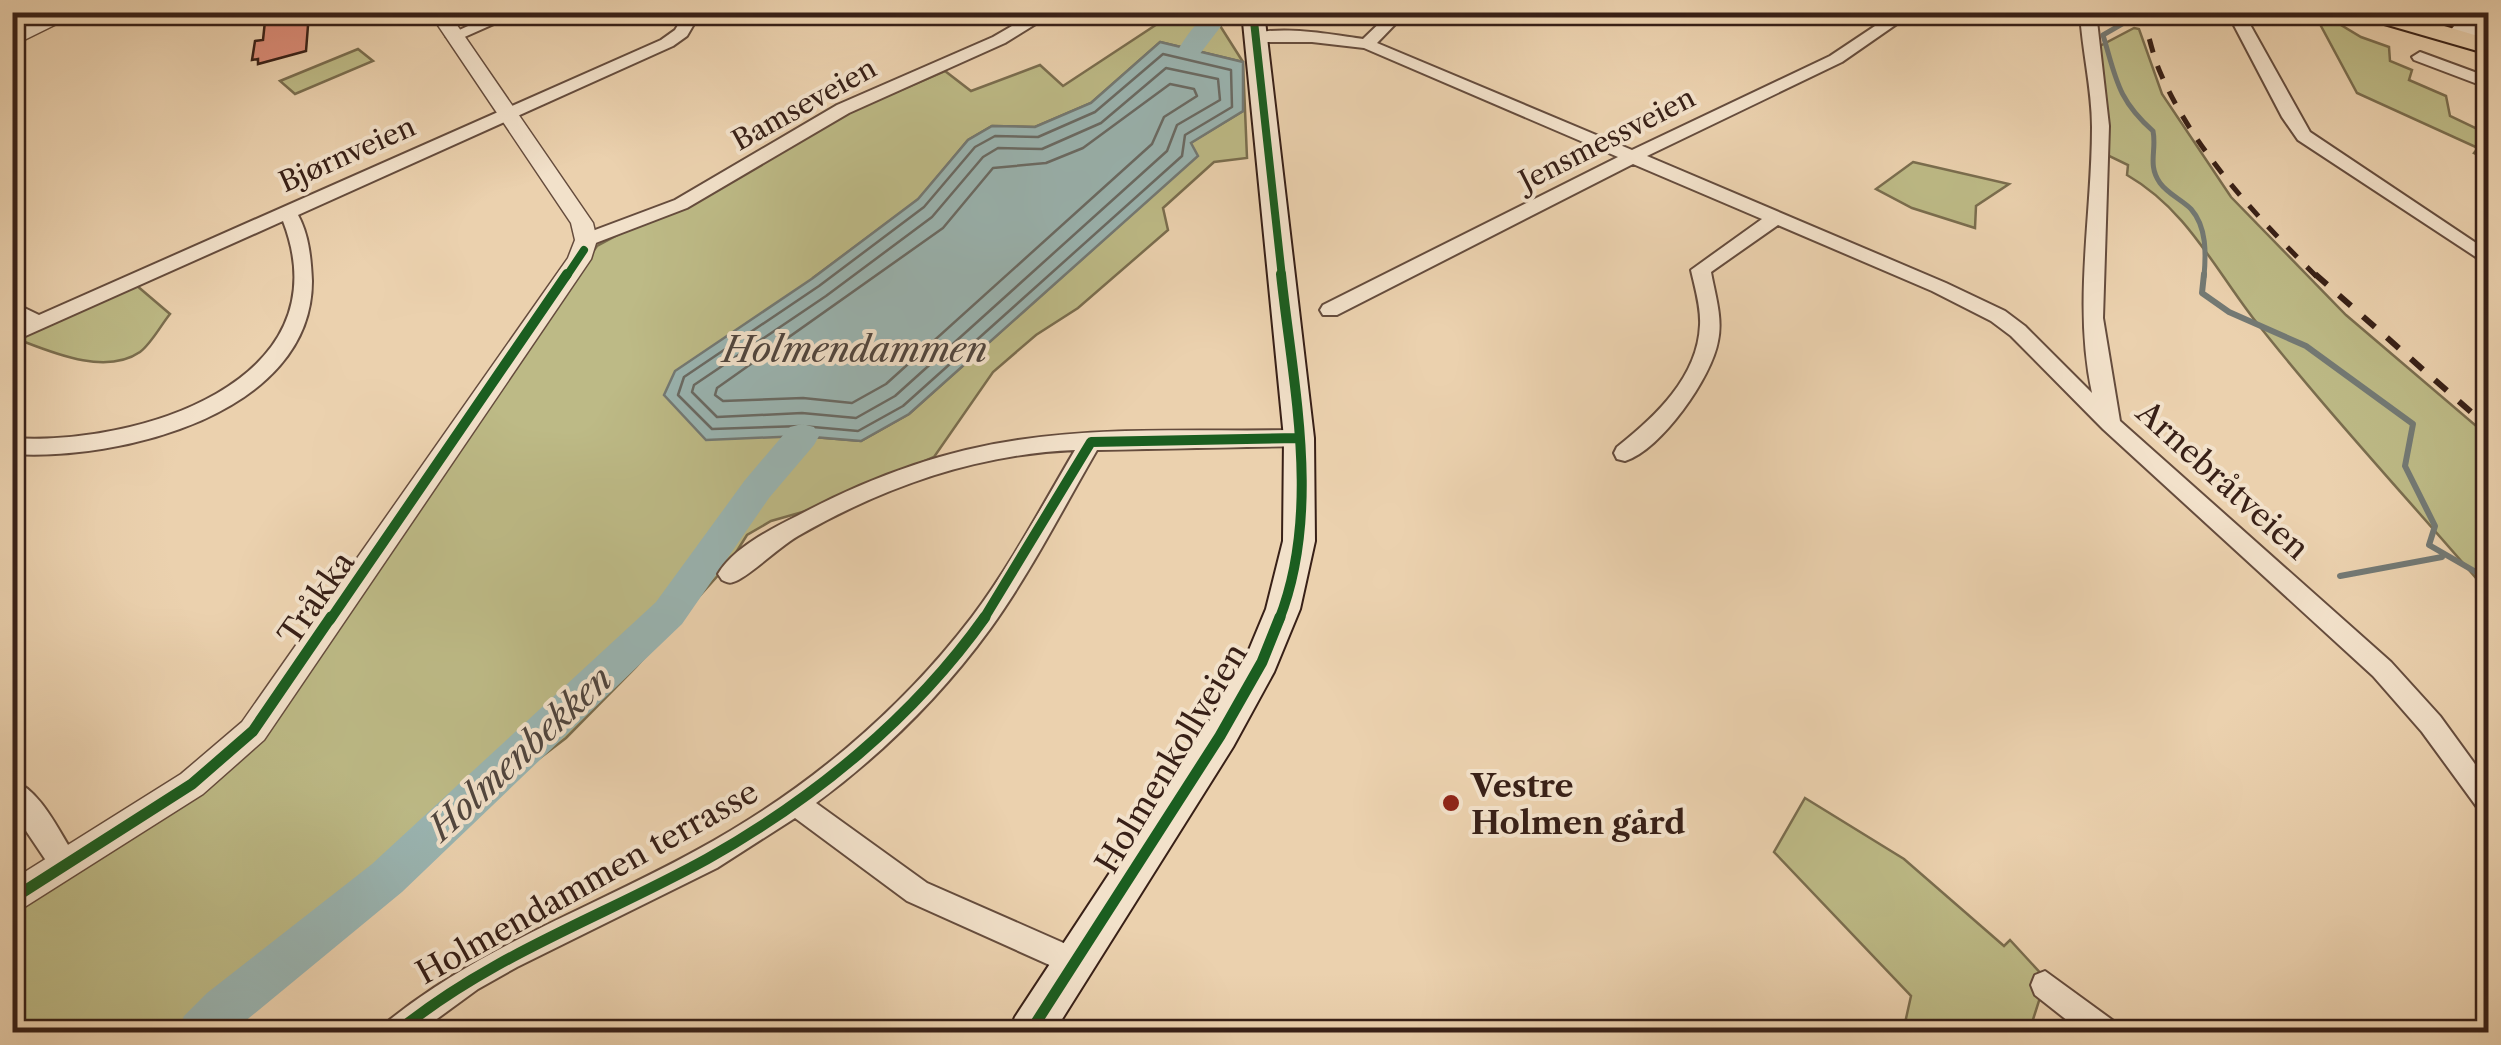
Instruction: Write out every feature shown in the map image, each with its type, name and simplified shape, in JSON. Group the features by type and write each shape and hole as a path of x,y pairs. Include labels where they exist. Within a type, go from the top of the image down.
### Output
{"main road":[{"path":"2368,12 2474,32"},
{"path":"2387,12 2474,32"},
{"name":"Holmenkollveien","path":"1030,1032 1220,736 1270,642 1285,604 1299,541 1302,494 1255,25"}],"street":[{"path":"12,40 72,12"},
{"path":"438,12 582,222 585,245"},
{"path":"454,36 514,12"},
{"name":"Bjørnveien","path":"12,336 674,39 694,12"},
{"name":"Bamseveien","path":"585,245 681,204 843,109 999,40 1048,12"},
{"path":"1367,44 1400,12"},
{"name":"Jensmessveien","path":"1330,310 1836,58 1907,12"},
{"name":"Arnebråtveien","path":"2088,12 2100,142 2090,312 2101,394 2110,424 2372,659 2430,724 2488,802"},
{"path":"2235,12 2304,136 2488,258"},
{"path":"1255,25 1367,44 1939,286 1998,316 2110,424"},
{"path":"2420,58 2488,82"},
{"path":"12,446 82,446 160,429 201,410 266,368 290,338 305,298 295,225 286,211"},
{"path":"1624,452 1684,395 1706,346 1710,327 1702,270 1776,218"},
{"name":"Tråkka","path":"12,899 202,777 253,731 585,245"},
{"path":"12,308 37,323"},
{"path":"730,574 786,533 900,477 971,454 1038,444 1299,438"},
{"name":"Holmendammen terrasse","path":"397,1032 473,976 708,858 794,802 882,731 942,672 998,598 1090,442"},
{"path":"12,791 28,808 64,865"},
{"path":"794,802 916,892 1074,962"},
{"path":"2045,986 2105,1032"}],"shaded area":[{"path":"1174,13 1212,13 1243,62 1247,158 1214,162 1163,208 1168,230 1078,308 1036,335 993,372 934,457 813,509 771,521 747,535 730,562 566,738 506,784 397,890 216,1032 13,1032 13,910 221,775 597,246 840,116 945,71 971,91 1040,65 1063,86","holes":["1160,42 1243,62 1243,111 1190,143 1197,156 909,414 861,441 802,436 813,278 919,199 968,140 992,126 1035,127 1091,103"]},
{"path":"2314,13 2389,47 2390,61 2412,70 2409,80 2446,96 2450,116 2488,134 2488,160 2474,153 2478,148 2357,93"},
{"path":"2139,29 2162,94 2231,197 2346,315 2488,436 2488,592 2281,353 2182,221 2127,175 2128,165 2107,155 2098,47"},
{"path":"358,49 373,61 295,94 280,81"},
{"path":"1913,162 2009,184 1976,206 1975,228 1912,208 1876,189"},
{"path":"136,285 170,314 144,349 126,359 78,359 17,339"},
{"path":"1805,798 1904,859 2004,946 2010,940 2046,979 2029,1032 1903,1032 1911,996 1774,852"}],"water":[{"name":"Holmendammen","path":"1160,42 1243,62 1243,111 1191,143 1198,156 909,414 861,441 801,436 706,440 664,395 675,371 813,278 918,199 968,140 992,126 1035,127 1091,103"}],"building":[{"path":"309,13 306,51 258,64 258,59 252,60 255,41 263,40 265,21"}],"waterway":[{"path":"2129,20 2103,35 2111,64 2125,98 2153,131 2156,176 2191,209 2200,224 2205,250 2204,277"},
{"name":"Holmenbekken","path":"1190,50 1213,21"},
{"path":"2204,274 2202,293 2229,312 2306,346 2413,424 2405,466 2435,526 2429,545 2488,579"},
{"name":"Holmenbekken","path":"200,1032 223,1009 387,878 669,613 757,489 802,436"},
{"path":"2340,576 2442,557"}],"railway":[{"path":"2142,12 2160,72 2190,129 2250,207 2317,277"},
{"path":"2315,274 2488,427"}],"cycle path":[{"path":"1030,1032 1220,736 1262,662 1283,609 1299,541 1299,438 1253,12"},
{"path":"12,899 192,784 253,731 584,250"},
{"path":"397,1032 431,1004 507,957 707,859 783,811 856,755 923,692 981,623 1091,442 1299,438"}],"place":[{"name":"Vestre Holmen gård","path":"1451,803"}]}
